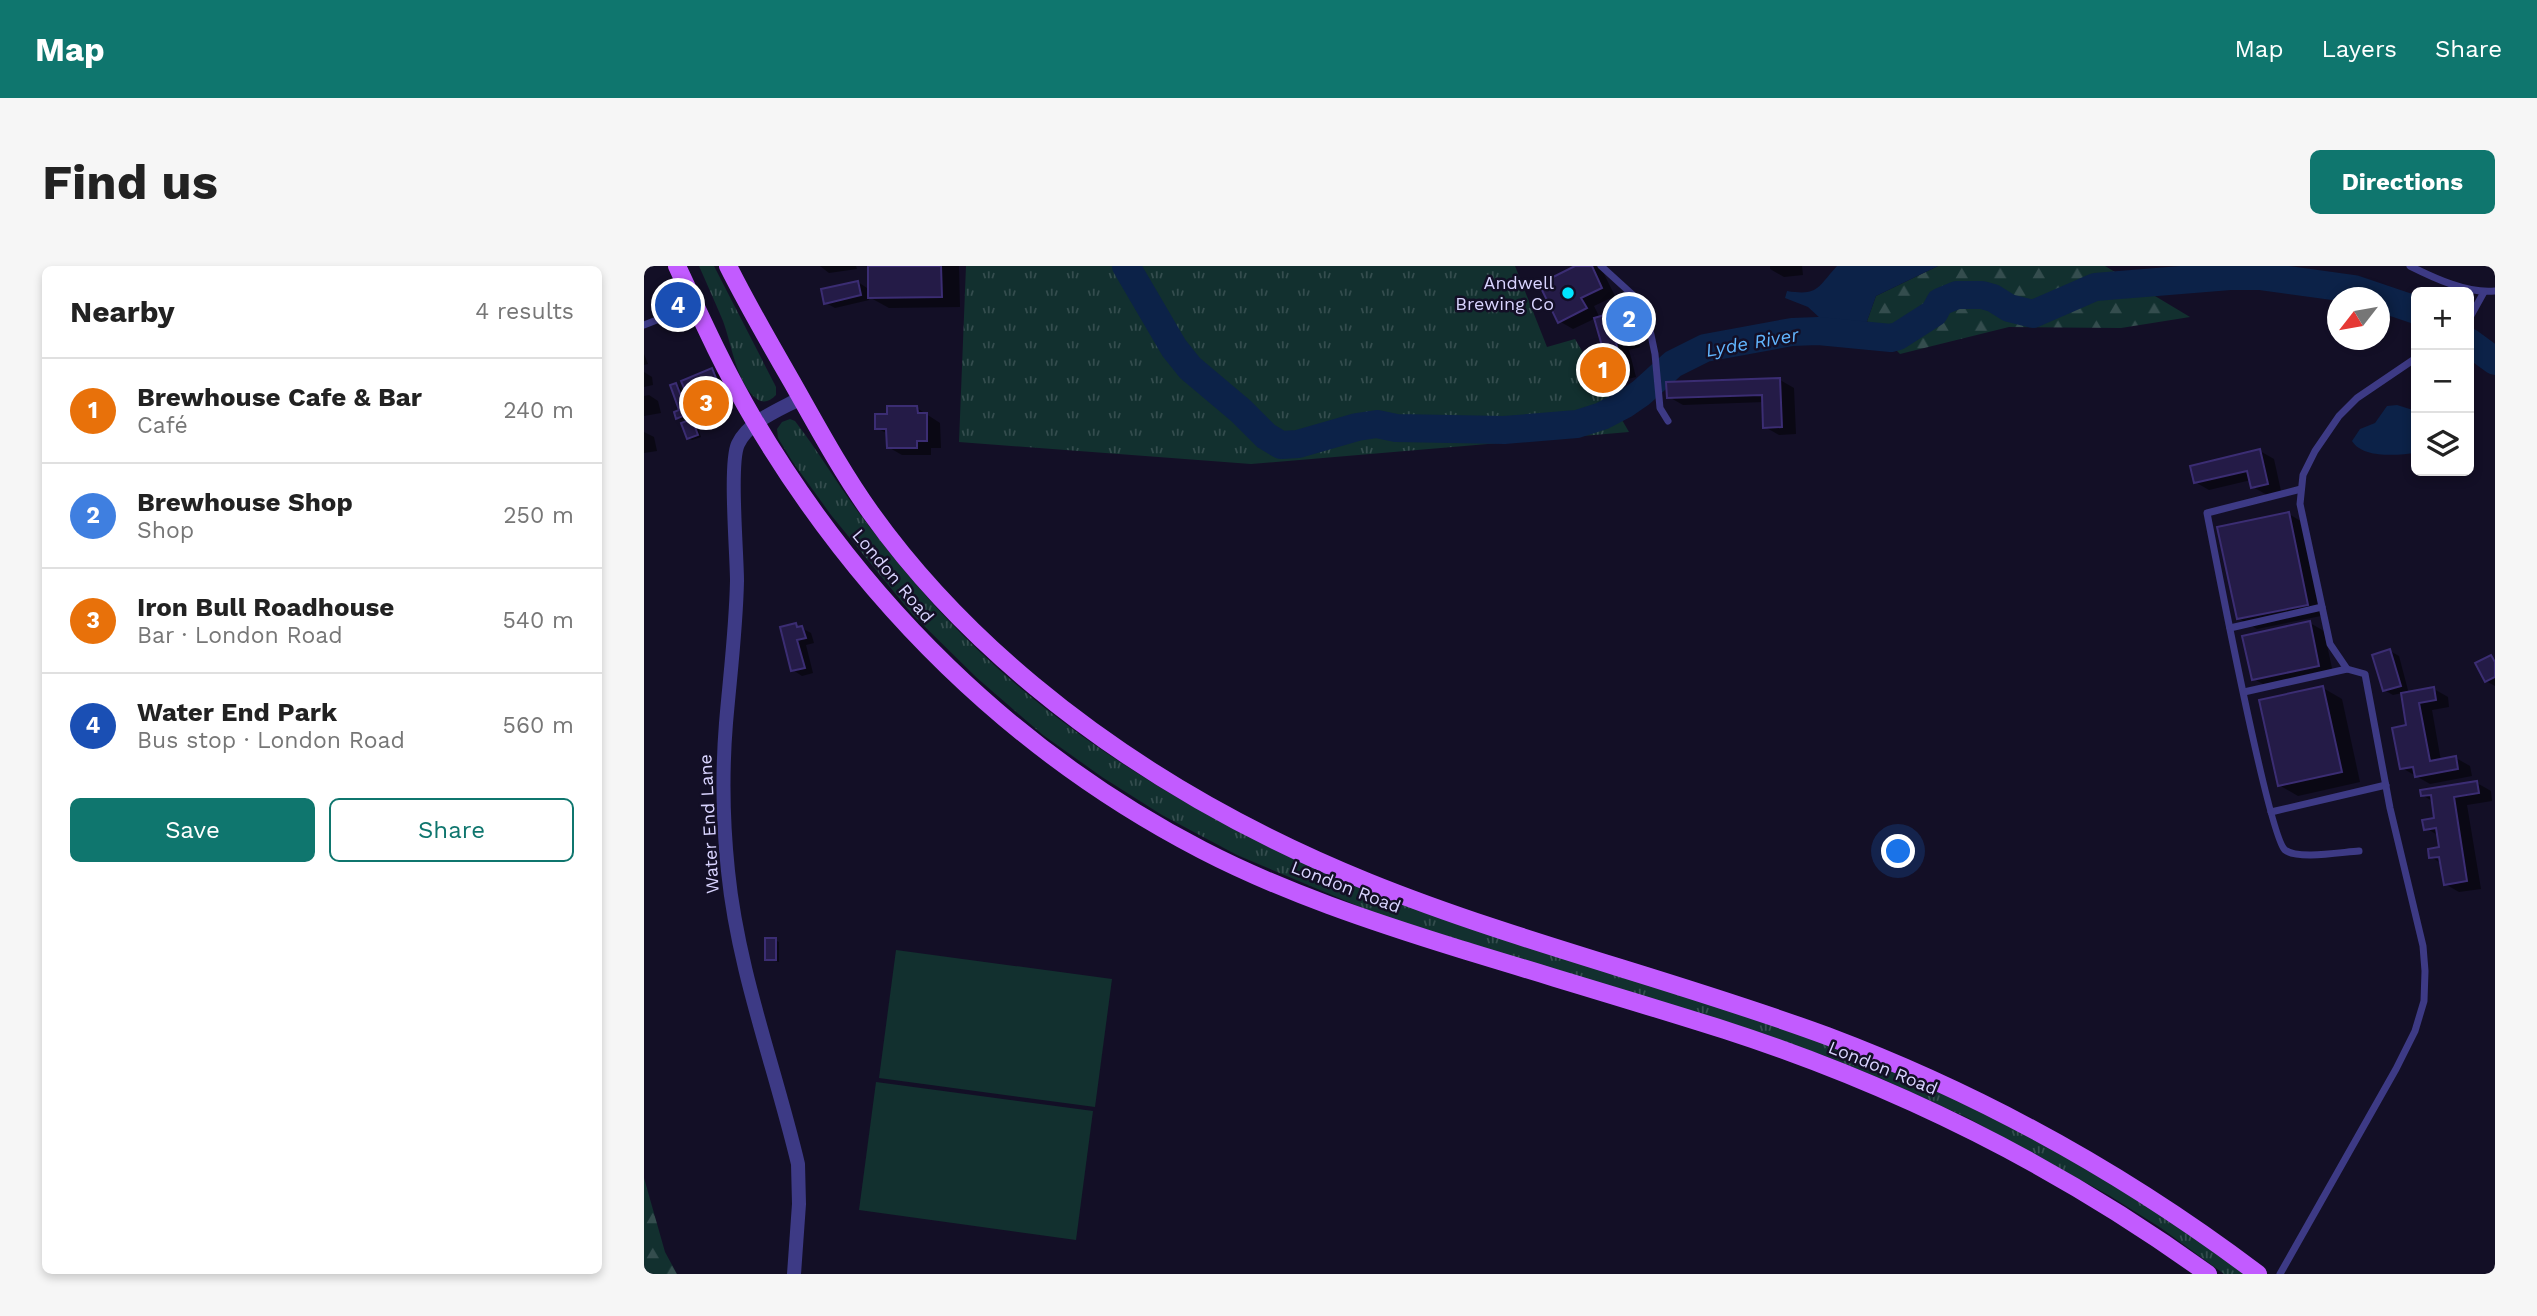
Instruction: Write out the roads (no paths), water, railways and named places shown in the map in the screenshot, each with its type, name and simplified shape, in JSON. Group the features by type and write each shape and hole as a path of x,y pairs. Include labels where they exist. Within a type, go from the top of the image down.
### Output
{"main road":[{"name":"London Road","path":"677,266 756,424 792,480 847,556 937,659 1016,729 1071,770 1151,821 1246,871 1361,916 1728,1031 1846,1074 1913,1102 1969,1127 2054,1174 2140,1226 2208,1274"},
{"name":"London Road","path":"728,266 801,398 870,512 926,581 1042,692 1131,759 1268,838 1372,884 1752,1009 1896,1065 2020,1123 2089,1161 2185,1220 2258,1274"}],"street":[{"name":"Water End Lane","path":"794,1274 799,1204 798,1164 736,932 728,870 724,795 726,724 736,614 736,447 756,424 801,398"}],"lane":[{"path":"1601,266 1644,304 1655,354 1660,408 1668,421"},
{"path":"2410,266 2484,292 2495,291"},
{"path":"2474,311 2484,292"},
{"path":"644,325 695,305"},
{"path":"2347,669 2330,644 2300,504 2303,475 2315,451 2339,416 2357,398 2411,361"},
{"path":"2301,489 2207,513 2244,692 2280,843 2287,852 2298,855 2359,851"},
{"path":"2230,628 2322,607"},
{"path":"2244,692 2347,669 2365,674 2386,785 2423,946 2424,1001 2415,1031 2280,1274"},
{"path":"2271,812 2386,785"}],"water":[{"path":"1837,266 1938,266 1876,296 1866,324 1821,319 1808,307 1785,298 1787,291 1805,292 1816,289"},
{"path":"2397,405 2411,409 2411,453 2372,453 2357,447 2352,441 2360,429 2375,423 2387,406"}],"waterway":[{"name":"Lyde River","path":"1126,266 1174,348 1190,368 1266,436 1281,445 1298,444 1377,424 1396,428 1504,430 1577,424 1602,416 1625,404 1673,364 1705,348 1792,332 1818,331 1891,338 1934,313 1940,302 1957,295 1982,295 2009,308 2033,314 2095,287 2259,276 2354,289 2411,308"},
{"name":"Lyde River","path":"2474,346 2495,361"}],"place":[{"name":"Andwell Brewing Co","path":"1568,293"},
{"name":"Water End Park","path":"678,305"},
{"name":"Brewhouse Shop","path":"1629,319"},
{"name":"Brewhouse Cafe & Bar","path":"1603,370"},
{"name":"Iron Bull Roadhouse","path":"706,403"}]}
